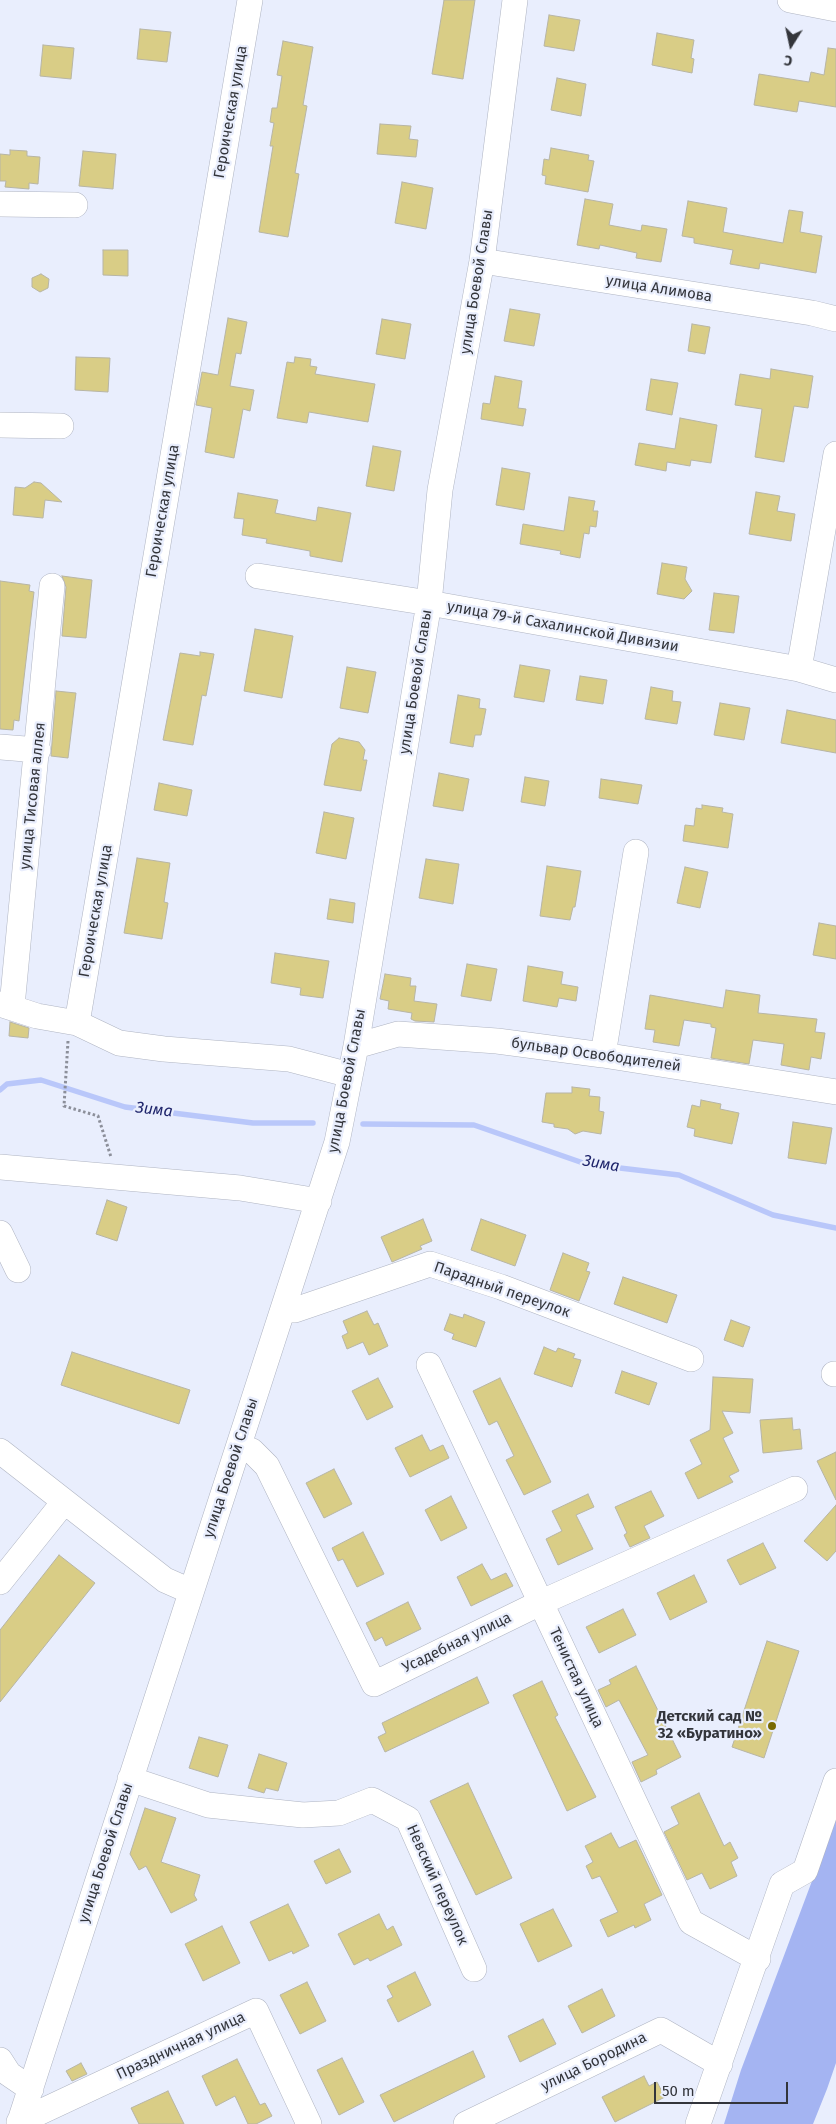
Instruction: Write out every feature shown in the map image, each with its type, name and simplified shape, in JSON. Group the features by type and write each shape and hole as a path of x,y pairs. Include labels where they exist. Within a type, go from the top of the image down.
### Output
{"street":[{"name":"улица Боевой Славы","path":"19,2123 32,2089 190,1591 337,1142 356,1046 429,603 440,490 482,261 515,0"},
{"name":"Героическая улица","path":"74,1022 242,1"},
{"path":"796,1 836,9"},
{"path":"0,204 75,205"},
{"name":"улица Алимова","path":"482,261 803,312 836,319"},
{"path":"0,425 61,426"},
{"path":"799,669 836,454"},
{"name":"улица 79-й Сахалинской Дивизии","path":"258,576 429,603 799,669 836,680"},
{"name":"улица Тисовая аллея","path":"6,1005 38,750 52,586"},
{"path":"0,747 38,750"},
{"path":"603,1055 636,852"},
{"path":"6,1005 37,1016 74,1022 119,1043 164,1050 289,1059 350,1075"},
{"name":"бульвар Освободителей","path":"356,1046 398,1034 497,1041 603,1055 836,1092"},
{"path":"0,1166 240,1188 319,1201"},
{"path":"0,1233 18,1270"},
{"name":"Парадный переулок","path":"279,1320 295,1310 430,1264 501,1287 690,1359"},
{"name":"Тенистая улица","path":"429,1365 691,1922 758,1959"},
{"name":"Усадебная улица","path":"239,1446 252,1451 267,1466 374,1684 542,1602 795,1489"},
{"path":"0,1451 165,1580 190,1591"},
{"path":"0,1582 64,1502"},
{"name":"Невский переулок","path":"130,1779 208,1805 303,1815 339,1813 372,1800 408,1819 474,1968"},
{"path":"698,2124 758,1959 782,1884 806,1871 836,1780"},
{"name":"Праздничная улица","path":"19,2123 256,2010 309,2124"},
{"name":"улица Бородина","path":"466,2124 661,2030 720,2064"},
{"path":"0,2060 9,2074 32,2089"}],"path":[{"path":"74,1022 65,1076 64,1106 98,1116 116,1177"}],"shaded area":[{"path":"836,1810 836,2063 827,2089 813,2124 724,2124 741,2070 815,1873"}],"building":[{"path":"444,0 475,0 463,79 432,74"},
{"path":"549,15 580,20 574,51 544,46"},
{"path":"140,29 171,32 167,62 137,59"},
{"path":"657,33 694,40 691,58 694,59 692,73 652,65"},
{"path":"283,41 313,47 303,105 307,106 295,173 299,174 288,237 259,232 273,146 270,146 274,123 270,122 272,108 277,108 282,76 277,75"},
{"path":"43,45 74,48 71,79 40,76"},
{"path":"828,48 836,49 836,107 799,101 797,112 754,105 759,74 809,82 811,72 824,75"},
{"path":"557,78 586,84 581,116 551,110"},
{"path":"380,124 411,126 409,139 418,140 416,157 377,154"},
{"path":"551,148 589,155 588,160 594,161 588,192 545,184 546,176 542,175 544,159 549,160"},
{"path":"10,150 27,151 27,156 40,157 38,184 29,183 29,189 5,187 6,181 0,181 0,154 10,155"},
{"path":"83,151 116,154 113,189 79,186"},
{"path":"402,182 433,188 426,229 395,223"},
{"path":"585,199 613,204 609,225 641,231 642,225 667,229 661,262 636,258 637,253 600,245 599,249 577,245"},
{"path":"688,201 727,208 723,232 783,243 789,210 803,212 800,232 822,236 816,273 760,263 759,269 730,264 733,250 694,243 694,238 682,236"},
{"path":"103,250 128,250 128,276 103,275"},
{"path":"41,274 49,279 48,288 40,292 32,287 32,278"},
{"path":"510,309 540,314 534,346 504,341"},
{"path":"228,318 247,322 241,354 236,353 230,386 254,390 250,411 243,409 234,458 205,452 212,408 196,405 202,372 218,375"},
{"path":"382,319 411,324 405,359 376,354"},
{"path":"692,324 710,327 705,354 688,351"},
{"path":"76,357 110,358 108,392 75,390"},
{"path":"295,357 311,359 310,366 317,367 315,374 375,384 368,422 309,412 307,423 277,418 287,362 294,363"},
{"path":"771,369 813,376 808,408 794,406 784,462 755,457 762,409 735,405 740,374 770,379"},
{"path":"495,376 522,381 518,408 526,409 523,426 481,419 483,403 490,404"},
{"path":"651,379 678,383 672,415 646,410"},
{"path":"680,418 717,425 711,463 691,460 690,466 667,462 666,471 635,465 639,443 675,449"},
{"path":"373,446 401,451 394,491 366,486"},
{"path":"502,468 530,473 524,510 496,505"},
{"path":"34,482 41,483 62,502 45,500 43,518 13,515 15,487 25,488"},
{"path":"756,492 780,496 777,511 795,514 791,541 749,534"},
{"path":"238,493 278,500 275,513 316,521 318,507 351,513 342,562 310,556 310,551 266,543 267,539 242,535 244,519 234,518"},
{"path":"569,497 595,501 593,511 598,511 596,527 590,526 589,534 584,533 580,558 560,554 561,551 520,544 523,524 564,531"},
{"path":"662,563 687,567 685,579 692,591 684,599 657,594"},
{"path":"62,576 92,580 86,638 62,636 66,587"},
{"path":"0,581 30,585 29,591 34,592 19,721 14,720 13,730 0,729"},
{"path":"714,593 739,596 734,633 709,630"},
{"path":"255,629 293,636 282,698 244,691"},
{"path":"200,652 214,654 206,696 202,695 193,745 163,740 180,653 200,656"},
{"path":"520,665 550,670 544,702 514,697"},
{"path":"347,667 376,672 368,713 340,708"},
{"path":"580,676 607,680 603,704 576,700"},
{"path":"651,687 673,691 672,701 681,702 677,724 645,719"},
{"path":"56,691 76,693 68,758 51,756"},
{"path":"458,695 480,699 479,708 486,709 481,735 475,735 473,747 450,743"},
{"path":"720,703 750,708 744,740 714,735"},
{"path":"787,710 836,720 836,753 781,743"},
{"path":"339,738 359,742 365,750 363,760 367,760 361,791 324,785 332,744"},
{"path":"439,773 469,779 463,811 433,806"},
{"path":"525,777 549,781 545,806 521,802"},
{"path":"601,779 642,785 638,804 599,798"},
{"path":"159,783 192,790 187,816 154,810"},
{"path":"702,805 723,808 722,812 733,814 728,848 683,841 685,825 694,826 696,808 702,809"},
{"path":"324,812 354,818 346,859 316,853"},
{"path":"137,858 170,863 164,902 168,903 162,939 124,933"},
{"path":"426,859 459,864 453,904 419,898"},
{"path":"547,866 581,871 575,907 573,907 570,920 540,916"},
{"path":"685,867 708,872 700,908 677,903"},
{"path":"330,899 355,903 353,923 327,919"},
{"path":"819,923 836,926 836,959 813,955"},
{"path":"275,953 329,961 323,998 300,995 301,988 271,983"},
{"path":"467,964 497,969 491,1001 461,996"},
{"path":"528,966 563,972 561,984 578,987 576,1001 559,998 557,1007 523,1001"},
{"path":"385,974 411,978 410,986 416,986 414,1001 437,1004 434,1022 415,1021 411,1019 412,1013 388,1009 389,1001 380,999"},
{"path":"726,990 760,995 758,1013 817,1019 815,1032 825,1033 821,1059 811,1057 809,1070 781,1065 784,1044 753,1040 749,1064 711,1058 716,1028 711,1027 711,1024 684,1020 679,1046 653,1042 655,1030 645,1029 650,995 723,1008"},
{"path":"10,1022 29,1028 28,1038 9,1036"},
{"path":"572,1087 590,1089 589,1096 600,1097 599,1111 604,1112 601,1134 583,1131 575,1134 568,1129 554,1127 554,1124 542,1122 546,1093 572,1093"},
{"path":"701,1100 721,1104 720,1109 739,1113 732,1144 694,1136 695,1129 687,1127 692,1105 700,1107"},
{"path":"793,1122 832,1128 826,1164 788,1158"},
{"path":"107,1200 127,1207 117,1241 96,1234"},
{"path":"423,1219 432,1241 420,1246 422,1249 392,1262 381,1237"},
{"path":"481,1219 526,1235 515,1266 471,1250"},
{"path":"563,1253 589,1263 586,1271 590,1272 579,1301 550,1290"},
{"path":"623,1277 677,1295 667,1323 614,1304"},
{"path":"367,1311 374,1325 378,1323 388,1346 369,1355 363,1342 347,1349 342,1336 348,1333 343,1321"},
{"path":"450,1314 463,1318 464,1314 485,1322 476,1347 452,1339 454,1334 444,1330"},
{"path":"731,1320 750,1327 743,1347 724,1340"},
{"path":"544,1347 556,1352 558,1348 575,1354 573,1358 581,1360 572,1387 534,1374"},
{"path":"72,1352 190,1390 179,1424 61,1385"},
{"path":"622,1371 657,1383 649,1405 615,1393"},
{"path":"713,1377 753,1379 750,1413 722,1411 733,1433 723,1438 739,1471 729,1476 733,1482 698,1499 685,1473 702,1464 690,1440 710,1430"},
{"path":"378,1378 393,1407 367,1420 352,1391"},
{"path":"500,1378 551,1482 524,1495 506,1460 514,1456 497,1421 489,1425 473,1391"},
{"path":"792,1418 793,1430 800,1429 802,1449 763,1453 760,1420"},
{"path":"422,1435 430,1451 443,1445 449,1458 410,1477 395,1448"},
{"path":"836,1452 836,1500 817,1461"},
{"path":"334,1469 352,1504 324,1518 306,1483"},
{"path":"651,1491 664,1516 644,1526 650,1538 630,1547 624,1535 627,1533 615,1507"},
{"path":"588,1494 594,1507 576,1515 593,1549 558,1565 546,1539 562,1531 552,1511"},
{"path":"451,1496 467,1528 441,1541 425,1510"},
{"path":"836,1505 836,1551 827,1561 804,1541"},
{"path":"363,1532 384,1574 357,1587 343,1559 338,1561 332,1548"},
{"path":"763,1543 776,1568 740,1585 727,1560"},
{"path":"59,1555 95,1583 0,1702 0,1630"},
{"path":"482,1564 491,1580 506,1573 513,1586 471,1606 457,1577"},
{"path":"694,1575 707,1602 670,1620 657,1593"},
{"path":"408,1602 421,1629 386,1646 382,1637 375,1641 366,1623"},
{"path":"623,1609 636,1635 599,1653 586,1627"},
{"path":"767,1641 799,1651 764,1758 732,1747"},
{"path":"636,1666 681,1757 656,1770 657,1774 641,1782 632,1762 648,1755 619,1700 606,1707 598,1690 611,1684 609,1680"},
{"path":"477,1677 489,1703 385,1752 378,1737 386,1733 382,1723"},
{"path":"542,1681 558,1715 555,1717 596,1797 567,1811 513,1695"},
{"path":"199,1737 228,1745 218,1777 189,1768"},
{"path":"259,1754 287,1763 278,1791 266,1788 264,1793 248,1788"},
{"path":"468,1783 512,1878 476,1895 430,1801"},
{"path":"699,1793 724,1846 730,1842 738,1858 731,1862 737,1876 710,1889 702,1873 687,1880 664,1832 679,1824 671,1807"},
{"path":"145,1808 176,1818 161,1862 200,1875 194,1895 197,1900 171,1913 146,1866 139,1870 130,1854"},
{"path":"611,1833 619,1848 636,1840 662,1895 644,1904 651,1920 635,1928 634,1925 608,1937 600,1920 618,1912 600,1876 592,1879 586,1866 593,1862 585,1846"},
{"path":"339,1849 351,1872 326,1884 314,1861"},
{"path":"288,1904 309,1946 293,1954 292,1951 269,1961 250,1922"},
{"path":"553,1909 572,1946 538,1962 520,1924"},
{"path":"379,1914 387,1930 393,1926 402,1945 370,1961 368,1958 354,1965 338,1934"},
{"path":"222,1926 240,1963 203,1981 185,1944"},
{"path":"415,1972 431,2005 398,2022 387,2000 393,1997 387,1986"},
{"path":"307,1982 326,2021 300,2034 280,1995"},
{"path":"602,1989 615,2016 582,2033 568,2006"},
{"path":"543,2019 556,2044 520,2062 508,2036"},
{"path":"473,2051 485,2077 394,2122 380,2095"},
{"path":"342,2058 364,2102 339,2115 317,2070"},
{"path":"237,2059 260,2105 265,2103 272,2116 256,2124 248,2124 235,2096 216,2106 202,2076"},
{"path":"81,2063 87,2074 72,2081 66,2071"},
{"path":"644,2076 649,2086 657,2082 665,2097 615,2122 602,2097"},
{"path":"168,2091 184,2124 139,2124 131,2108"}],"waterway":[{"name":"Зима","path":"0,1090 7,1084 41,1080 125,1107 253,1123 313,1123"},
{"name":"Зима","path":"363,1124 474,1125 586,1164 679,1175 773,1215 836,1228"}],"place":[{"name":"Детский сад № 32 «Буратино»","path":"772,1726"}]}
